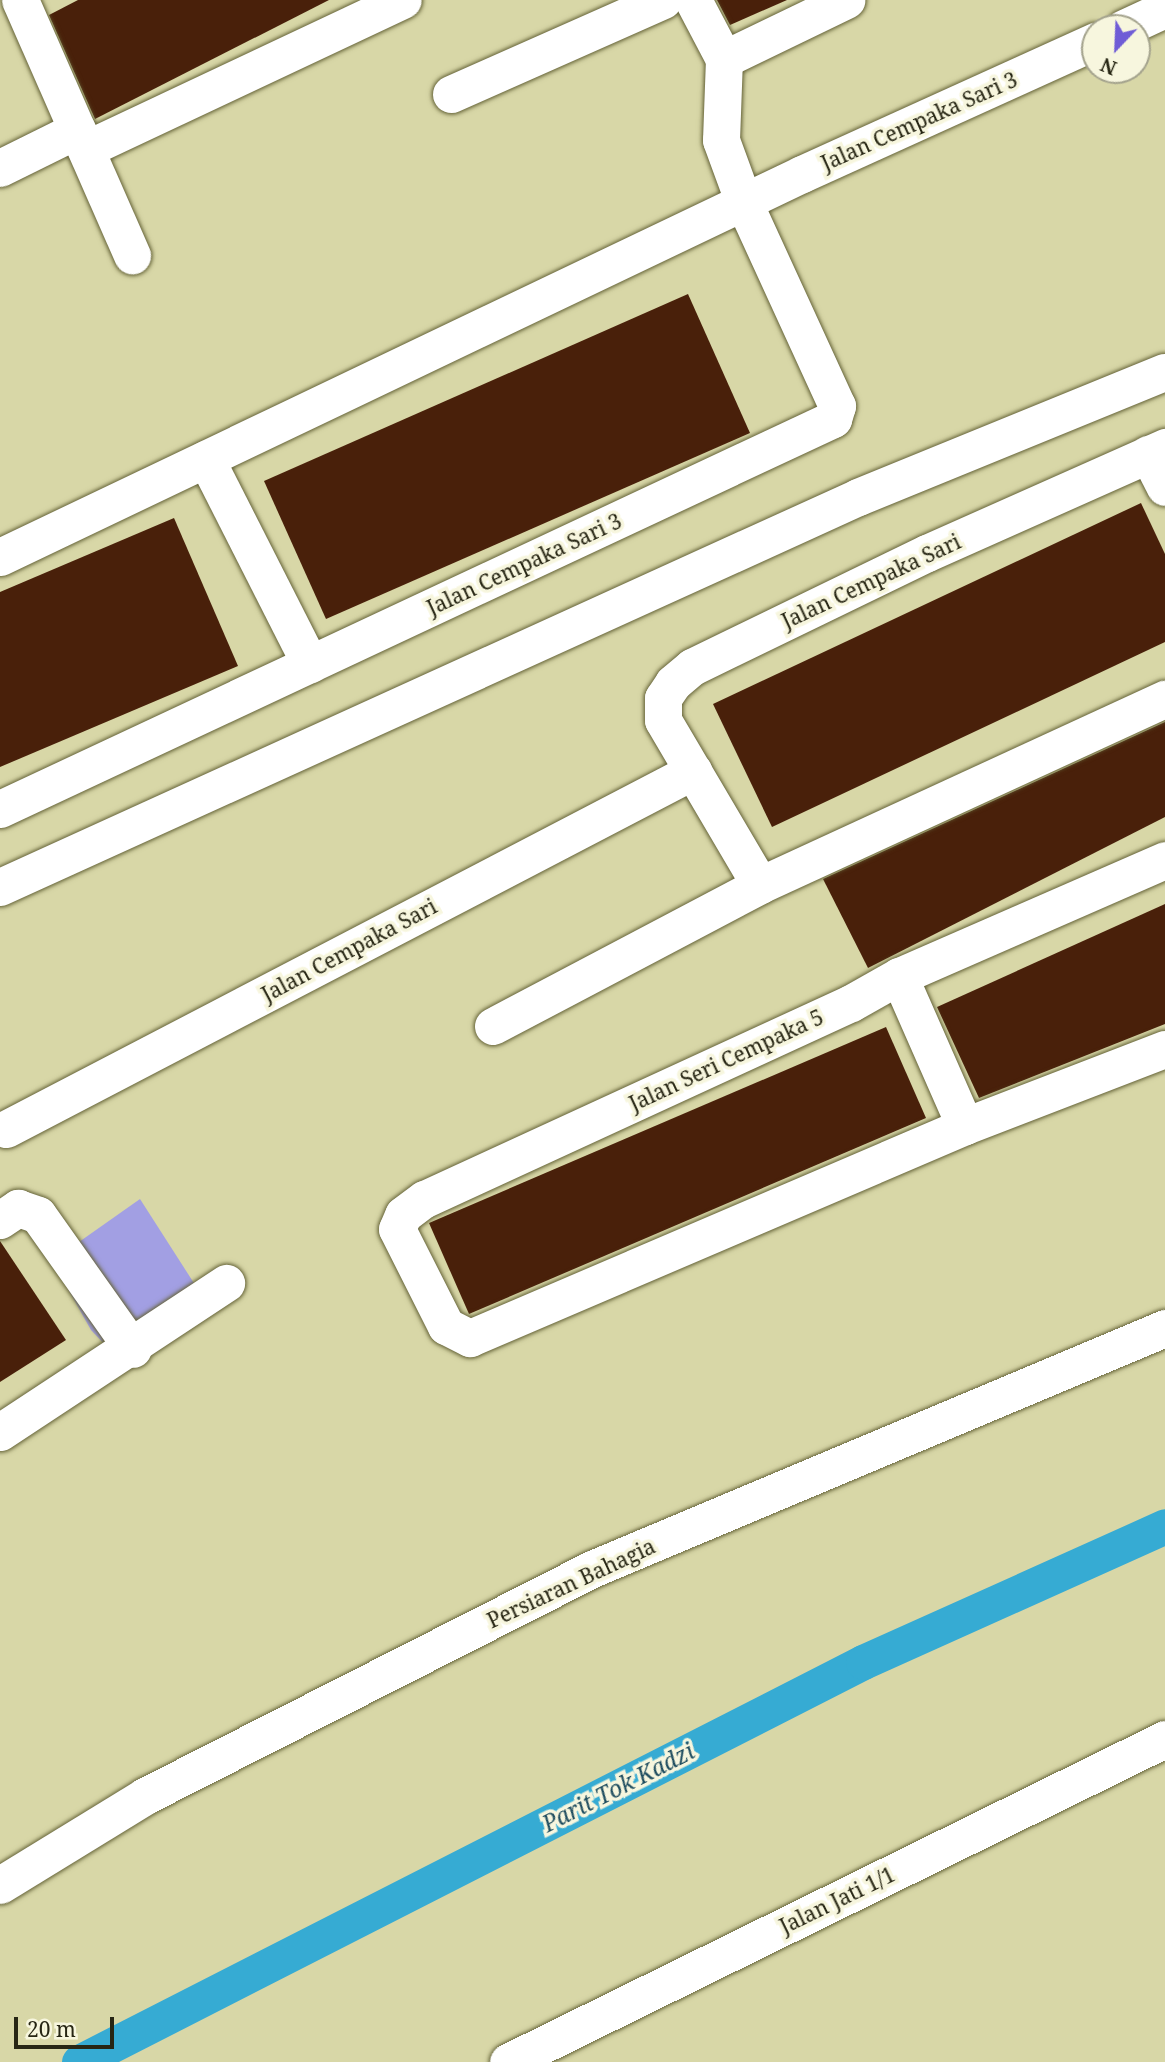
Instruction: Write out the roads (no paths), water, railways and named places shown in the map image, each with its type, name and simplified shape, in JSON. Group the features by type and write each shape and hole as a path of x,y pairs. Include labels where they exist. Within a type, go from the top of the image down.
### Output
{"street":[{"path":"20,0 132,255"},
{"path":"0,167 82,139 403,0"},
{"path":"451,94 663,0"},
{"path":"693,0 724,60 721,140 744,203"},
{"path":"724,60 846,0"},
{"name":"Jalan Cempaka Sari 3","path":"0,557 744,203 1081,47"},
{"name":"Jalan Cempaka Sari 3","path":"0,809 828,424 837,406 744,203"},
{"path":"0,887 858,497 1165,372"},
{"path":"1156,450 1165,487"},
{"name":"Jalan Cempaka Sari","path":"760,885 663,720 663,698 692,667 1156,450"},
{"path":"206,459 310,664"},
{"path":"493,1026 760,885 1165,699"},
{"name":"Jalan Cempaka Sari","path":"6,1129 693,771"},
{"name":"Jalan Seri Cempaka 5","path":"965,1126 497,1330 470,1338 446,1326 397,1230 403,1215 424,1199 851,1003 898,976 1165,860"},
{"path":"898,976 965,1126 1165,1049"},
{"path":"0,1220 18,1208 38,1215 133,1349"},
{"path":"0,1432 133,1349 226,1283"},
{"name":"Persiaran Bahagia","path":"0,1885 145,1796 592,1569 1165,1328"},
{"name":"Jalan Jati 1/1","path":"508,2062 1165,1739"}],"waterway":[{"name":"Parit Tok Kadzi","path":"79,2062 863,1662 1165,1526"}]}
